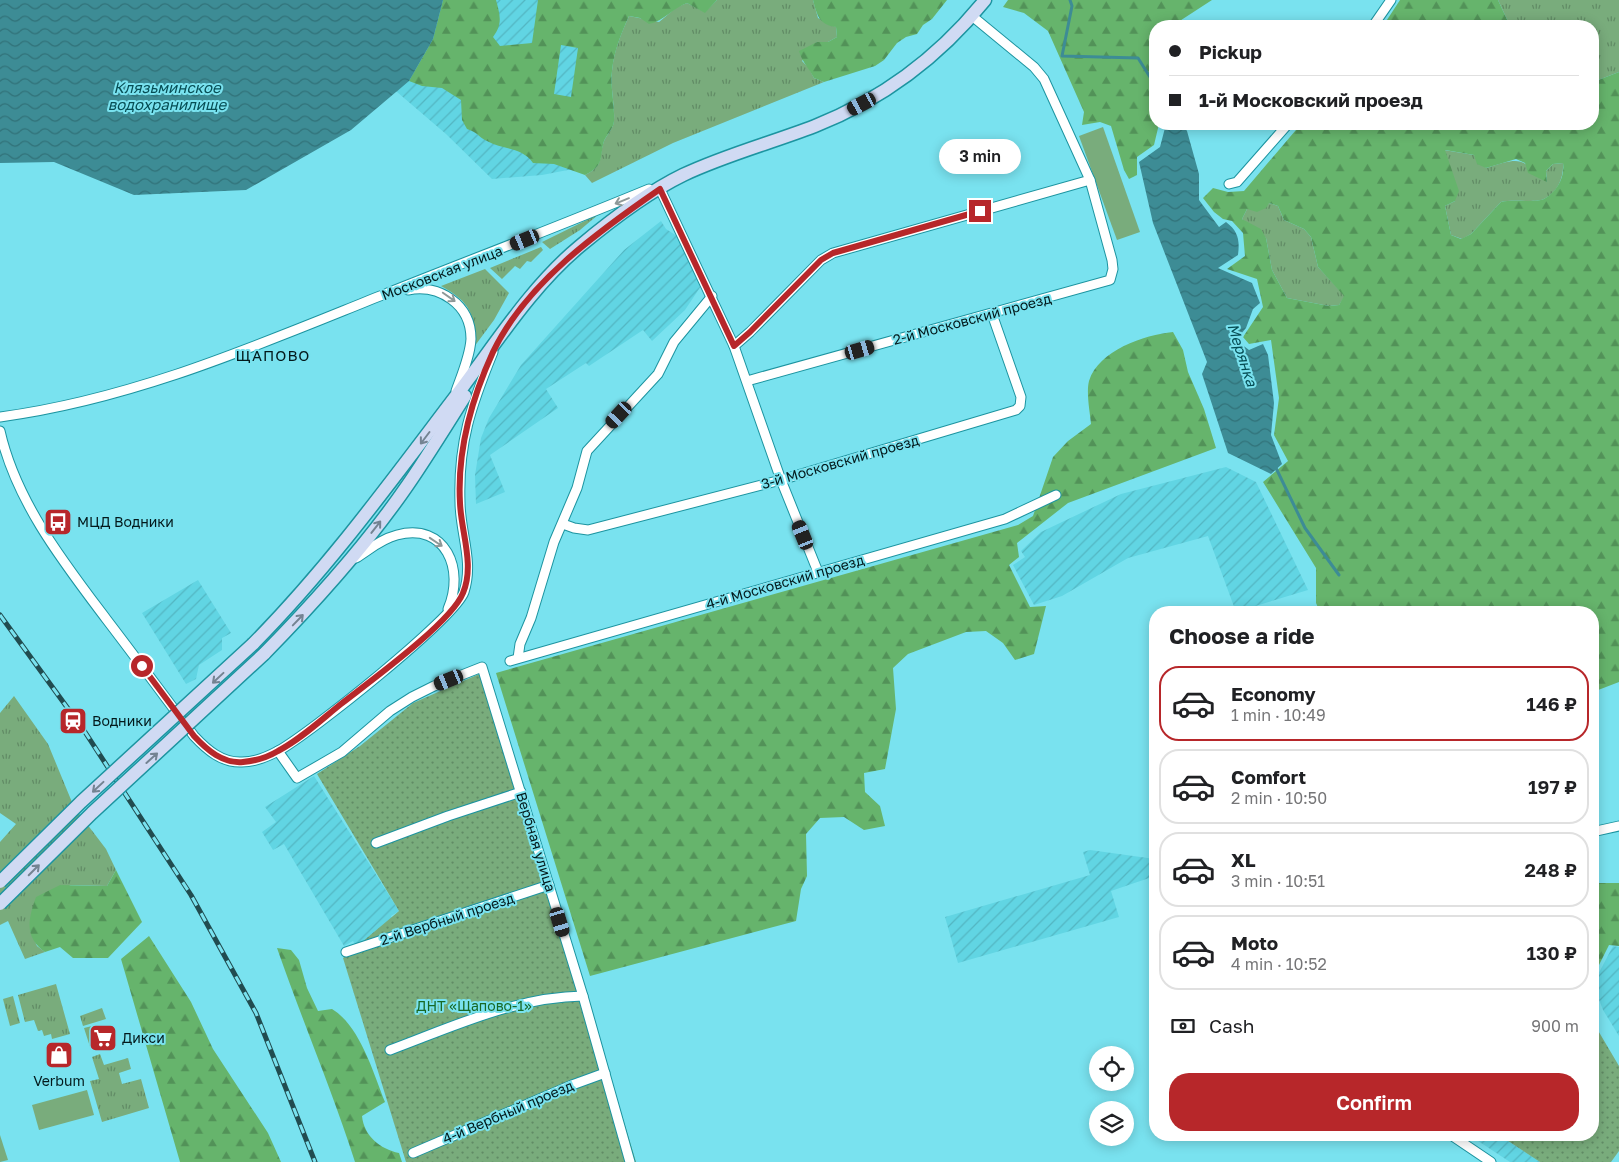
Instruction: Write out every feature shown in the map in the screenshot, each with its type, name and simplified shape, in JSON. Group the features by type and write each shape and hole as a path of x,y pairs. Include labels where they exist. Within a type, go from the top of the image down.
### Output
{"main road":[{"name":"Московская улица","path":"683,175 816,126 877,97 908,77 943,48 986,0"},
{"path":"0,882 81,802 253,644 335,555 502,334 543,284 579,247 660,189 683,175"},
{"path":"0,904 92,813 264,654 346,566 406,487 493,352 502,334"}],"street":[{"path":"1377,20 1391,0"},
{"path":"734,346 821,260 833,253 1090,180 1044,79 1034,67 972,16"},
{"path":"1229,184 1237,182 1283,130"},
{"name":"Московская улица","path":"0,417 73,405 145,385 496,252 683,175"},
{"name":"2-й Московский проезд","path":"747,381 1108,282 1113,269 1090,180"},
{"path":"660,189 734,346 781,480 818,572"},
{"path":"385,294 417,288 432,289 447,294 458,304 470,327 471,339 454,399"},
{"path":"563,524 577,488 586,451 658,374 674,342 712,296"},
{"name":"3-й Московский проезд","path":"563,524 588,530 781,480 1016,410 1020,406 1021,397 992,314"},
{"path":"0,431 13,474 38,521 79,582 194,736 215,755 241,762 255,760 278,751 373,679 456,605 466,583 468,563 460,504 460,455 466,425 493,352"},
{"name":"4-й Московский проезд","path":"563,524 554,542 532,618 514,659 1005,519 1056,495"},
{"path":"346,566 376,545 396,535 415,533 434,540 449,553 455,570 452,600 441,620"},
{"name":"Вербная улица","path":"278,751 297,778 342,752 390,711 412,697 482,667 583,996 630,1162"},
{"path":"376,843 520,792"},
{"path":"1599,830 1619,826"},
{"name":"2-й Вербный проезд","path":"346,952 549,885"},
{"path":"390,1050 525,1001 559,996 583,996"},
{"name":"4-й Вербный проезд","path":"412,1153 572,1085 605,1073"},
{"path":"1460,1141 1491,1162"}],"shaded area":[{"path":"392,0 609,0 578,168 542,175 492,179 446,134 397,92 343,63"},
{"path":"661,221 666,229 677,236 701,286 685,310 652,341 643,330 589,366 586,363 546,389 558,408 490,455 505,492 476,504 475,475 481,438 489,418 521,365 624,250"},
{"path":"1226,467 1256,482 1308,590 1256,606 1234,606 1208,536 1128,558 1062,596 1034,605 1013,565 1025,557 1021,551 1041,532 1121,494"},
{"path":"198,580 231,633 222,638 222,650 199,665 196,679 186,684 142,613"},
{"path":"314,776 399,911 391,916 395,924 357,947 353,941 344,946 284,844 273,850 262,832 276,822 265,807"},
{"path":"1090,850 1149,858 1149,878 1111,891 1119,917 958,963 945,917 1090,875 1083,852"},
{"path":"1613,946 1619,947 1619,1036 1603,1010 1599,1000 1599,973"},
{"path":"1478,1141 1508,1141 1540,1162 1510,1162"}],"green space":[{"path":"443,0 496,0 500,19 493,37 500,46 532,43 538,0 717,0 705,13 687,3 649,24 640,18 629,16 614,56 612,84 614,124 604,141 598,165 585,175 554,164 533,163 518,151 484,140 467,129 462,120 461,100 442,88 422,86 409,81 433,39","holes":["561,45 578,48 571,97 554,94"]},
{"path":"717,0 813,0 818,18 836,27 837,37 828,42 817,42 802,61 809,68 814,78 824,82 673,143 592,183 585,175 598,165 604,141 614,123 613,63 618,42 629,16 659,22 677,7 687,3 705,12"},
{"path":"813,0 947,0 917,34 906,37 897,43 884,60 875,66 824,82 814,78 799,51 817,42 828,42 837,37 836,27 822,22"},
{"path":"1008,0 1212,0 1181,20 1149,20 1149,130 1158,130 1154,145 1137,157 1137,175 1129,179 1124,170 1111,126 1100,122 1082,125 1084,112 1048,31 1024,13 1003,7"},
{"path":"1400,0 1498,0 1507,20 1387,20"},
{"path":"1498,0 1619,0 1619,72 1599,80 1599,20 1507,20"},
{"path":"1619,72 1619,682 1599,690 1599,606 1317,606 1316,568 1263,482 1288,461 1274,435 1279,398 1271,340 1249,344 1243,337 1263,307 1257,279 1227,269 1245,256 1243,233 1232,221 1223,219 1214,212 1203,198 1213,188 1228,192 1244,191 1296,130 1599,130 1599,80","holes":["1445,150 1474,155 1477,164 1486,168 1516,159 1525,163 1528,173 1547,182 1546,171 1553,164 1563,163 1563,174 1559,184 1549,196 1535,201 1501,202 1471,234 1461,239 1451,235 1445,206 1455,201 1459,191","1269,203 1278,206 1284,220 1304,229 1311,237 1318,267 1344,296 1339,305 1329,306 1287,298 1272,270 1266,238 1261,229 1242,219 1247,209 1257,212 1266,208"]},
{"path":"1103,127 1140,232 1117,240 1079,136"},
{"path":"1444,150 1474,155 1486,168 1507,162 1520,162 1531,168 1547,182 1546,171 1553,164 1563,163 1562,174 1559,184 1549,196 1540,200 1501,202 1471,234 1462,239 1451,235 1445,206 1455,201"},
{"path":"1269,203 1278,206 1284,220 1304,229 1311,237 1318,267 1345,296 1339,305 1329,306 1287,298 1272,270 1266,238 1242,219 1247,209"},
{"path":"599,214 580,230 550,249 542,242"},
{"path":"541,247 543,250 531,262 527,261 520,269 515,266 502,279 490,268"},
{"path":"485,269 509,293 494,320 474,347 474,326 469,310 459,298 441,286"},
{"path":"1173,332 1183,350 1188,372 1204,409 1216,448 1068,503 1017,543 1019,557 1009,565 1030,607 1046,606 1034,654 1015,660 1003,643 986,631 966,632 908,654 893,668 896,709 885,769 864,773 865,792 880,806 885,826 864,830 844,817 820,818 806,834 807,876 801,889 796,921 590,976 496,673 1018,525 1033,516 1053,457 1068,441 1091,424 1088,386 1094,370 1112,353 1124,346 1149,337"},
{"name":"ДНТ «Щапово-1»","path":"486,671 525,792 636,1162 406,1162 343,958 399,911 317,774 360,746 413,703"},
{"path":"14,696 48,744 74,807 106,849 116,870 107,886 70,885 30,930 37,946 45,952 25,959 8,921 0,925 0,842 16,824 0,813 0,713"},
{"path":"116,870 142,922 108,958 73,958 60,947 45,952 38,946 31,934 30,927 31,913 36,897 60,885 107,886"},
{"path":"1599,883 1619,883 1619,946 1609,945 1599,965"},
{"path":"149,936 191,1002 213,1049 268,1133 281,1162 180,1162 121,959"},
{"path":"277,948 291,950 299,960 307,988 318,1011 332,1009 342,1017 358,1038 385,1102 362,1116 363,1123 366,1130 379,1145 399,1153 402,1162 355,1162 337,1108"},
{"path":"56,984 70,1034 52,1039 51,1034 44,1036 42,1030 38,1031 34,1020 25,1022 18,995"},
{"path":"13,996 20,1023 10,1026 3,999"},
{"path":"102,1008 106,1019 83,1026 80,1016"},
{"path":"96,1025 99,1032 94,1034 98,1048 91,1050 84,1028"},
{"path":"1599,1032 1619,1066 1619,1151 1611,1162 1540,1162 1508,1141 1599,1141"},
{"path":"100,1054 104,1065 128,1058 131,1069 119,1073 122,1084 141,1079 149,1108 102,1122 90,1081 99,1079 92,1057"},
{"path":"87,1090 94,1115 39,1130 32,1105"},
{"path":"0,1135 8,1160 0,1162"}],"water":[{"name":"Клязьминское водохранилище","path":"0,0 443,0 433,39 409,81 351,130 246,190 134,195 54,162 0,163"},
{"path":"1164,130 1187,131 1199,174 1199,200 1219,227 1226,222 1237,236 1239,245 1238,255 1218,268 1252,283 1260,303 1253,309 1246,328 1236,340 1249,350 1263,344 1268,355 1274,403 1271,435 1282,464 1271,474 1228,453 1202,374 1207,362 1153,223 1139,162 1160,147"}],"waterway":[{"name":"Мерянка","path":"1070,0 1072,6 1062,56 1138,58 1149,75"},
{"name":"Мерянка","path":"1275,466 1305,528 1339,575"}],"railway":[{"path":"0,615 85,732 191,895 256,1013 315,1162"}],"place":[{"name":"МЦД Водники","path":"58,522"},
{"name":"Водники","path":"73,721"},
{"name":"Дикси","path":"103,1038"},
{"name":"Verbum","path":"59,1055"}],"district":[{"name":"ЩАПОВО","path":"273,356"}],"route":[{"path":"142,666 203,746 215,755 241,762 267,756 289,744 424,637 456,605 463,594 466,583 468,563 460,504 459,471 462,440 485,371 502,334 543,284 579,247 660,189 734,346 821,260 833,253 980,211"}]}
